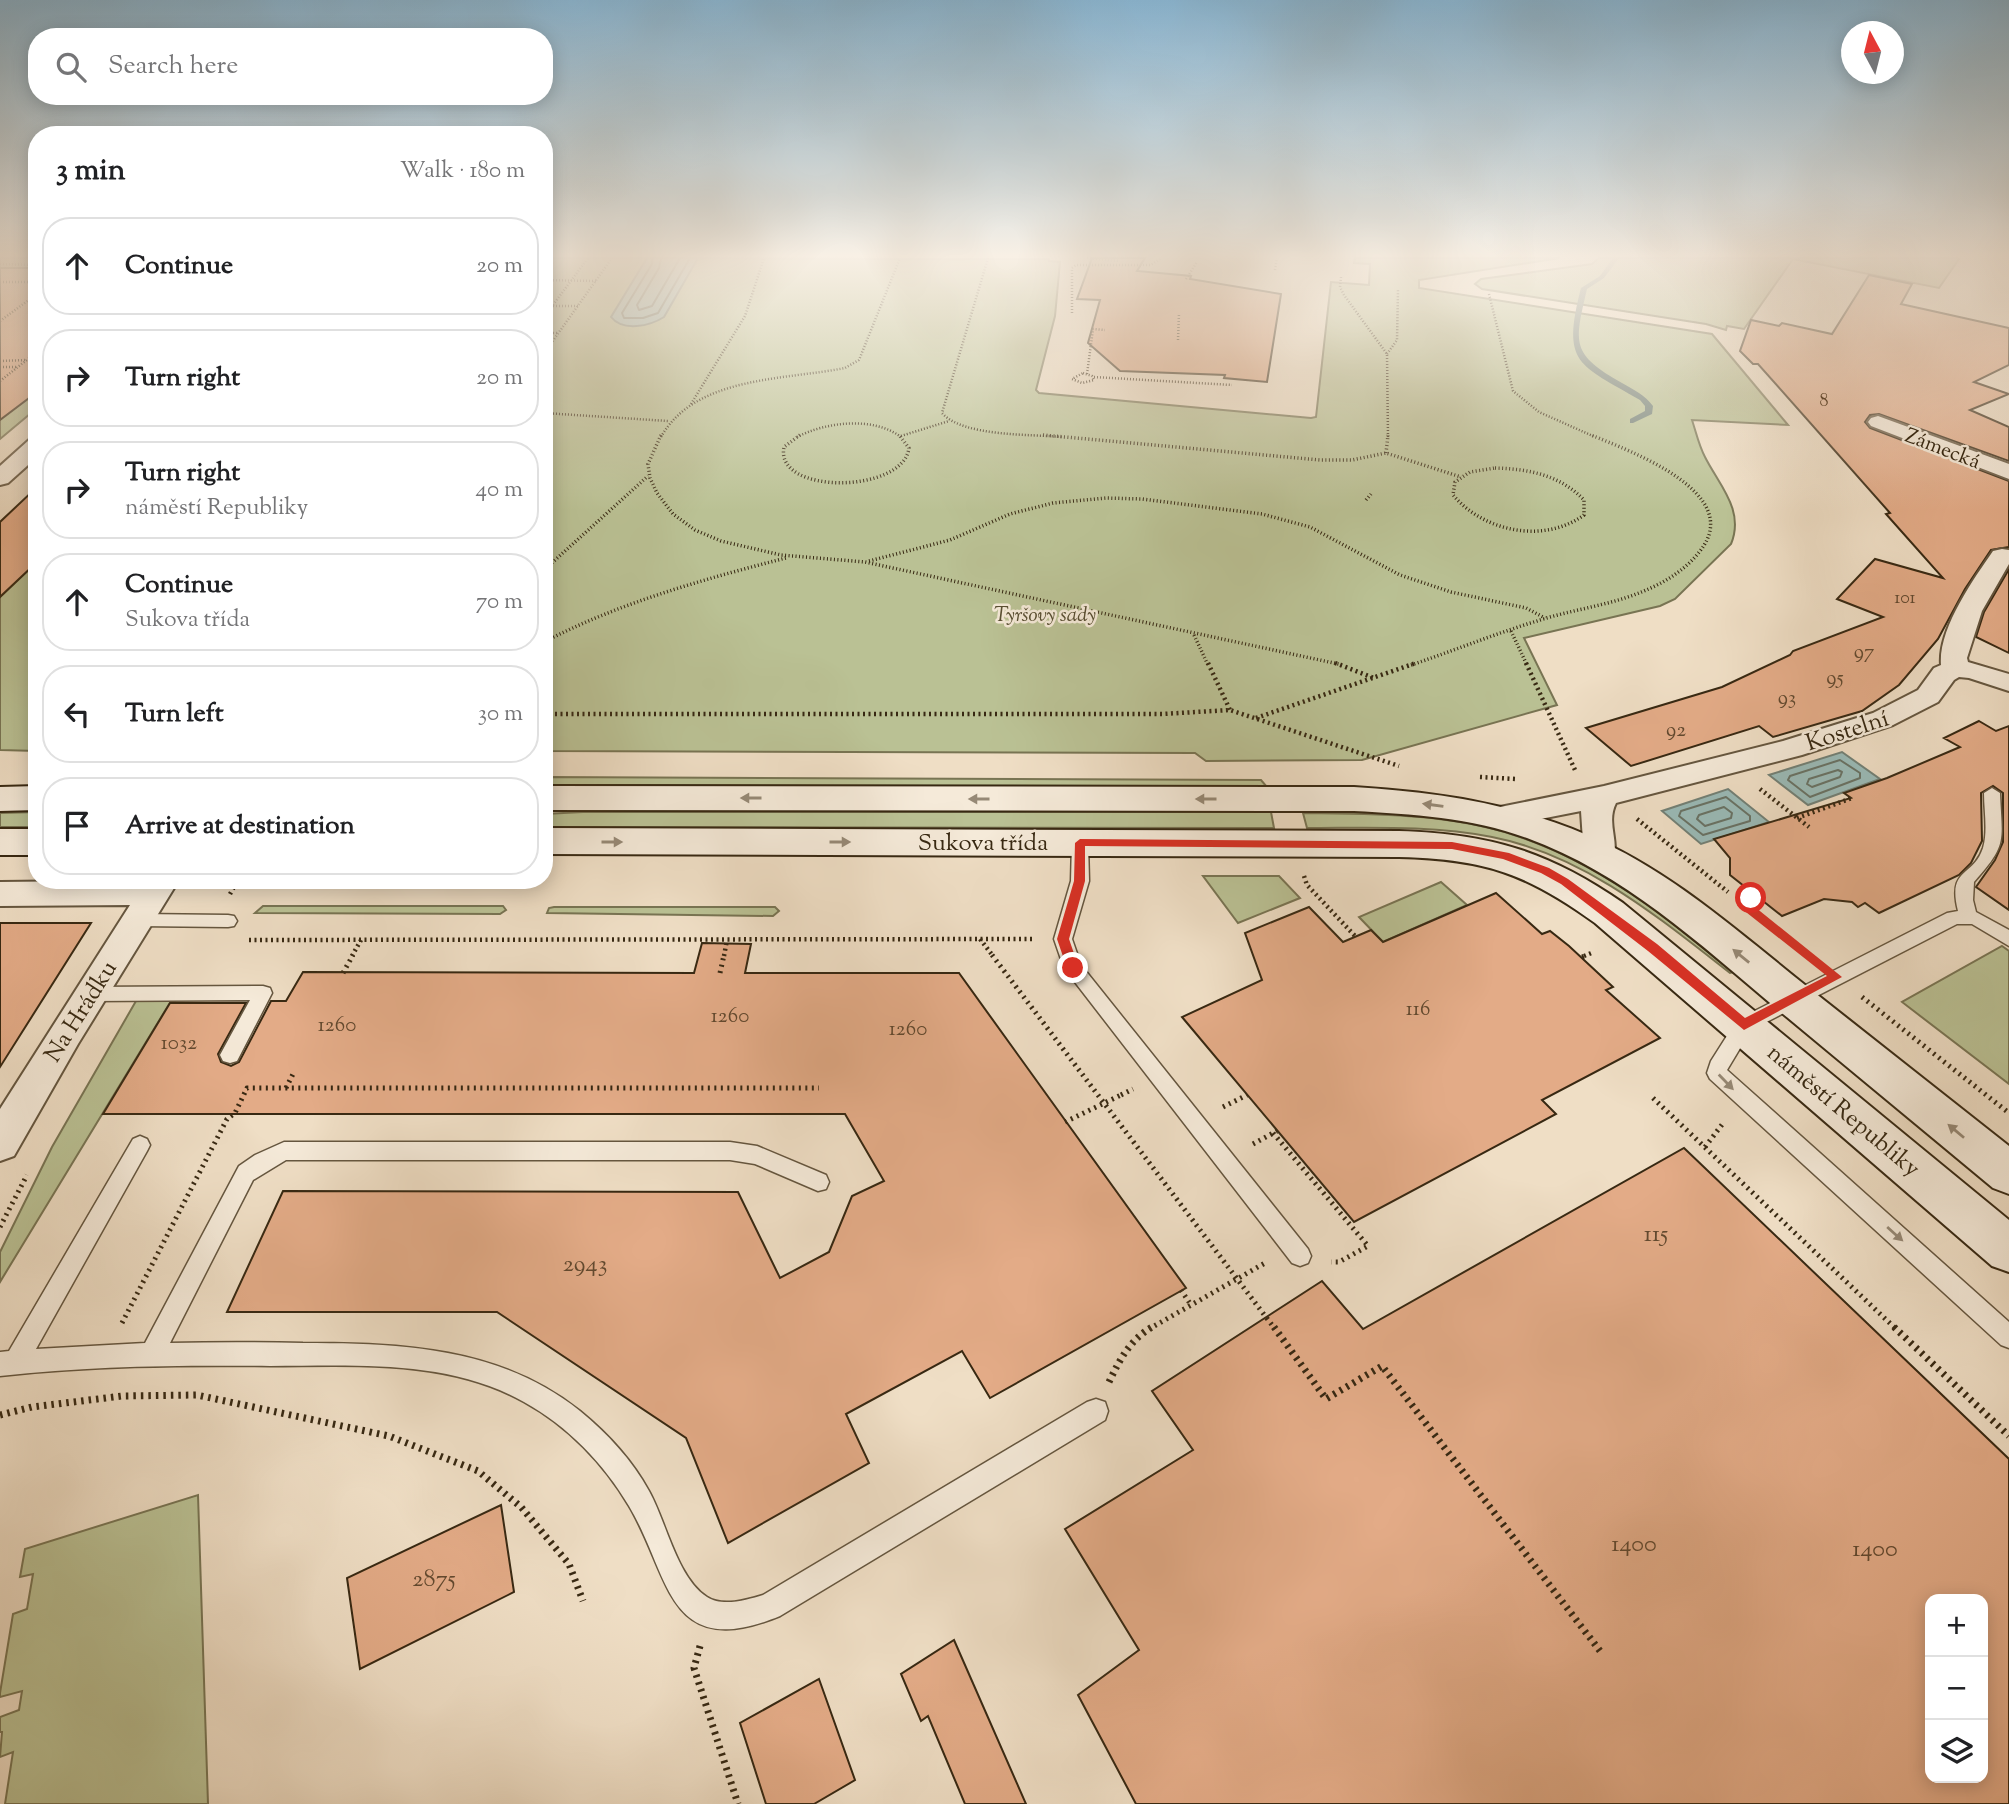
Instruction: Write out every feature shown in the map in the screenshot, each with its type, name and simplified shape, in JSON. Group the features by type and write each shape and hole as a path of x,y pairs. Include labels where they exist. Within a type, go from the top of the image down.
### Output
{"street":[{"name":"Zámecká","path":"1878,422 2009,472"},
{"path":"0,478 28,453"},
{"path":"2002,556 1975,595 1954,655 1955,668 1973,670 2009,683"},
{"name":"Kostelní","path":"1500,817 1604,796 1792,747 1882,719 1928,696 1944,674 1955,668"},
{"path":"1600,856 1595,814 1604,796"},
{"path":"0,799 28,798"},
{"name":"Sukova třída","path":"553,798 1354,799 1419,803 1500,817"},
{"path":"1500,817 1542,830 1600,856 1688,914 2009,1174"},
{"name":"Sukova třída","path":"553,841 1426,844 1505,856"},
{"path":"0,842 28,842"},
{"name":"náměstí Republiky","path":"1505,856 1545,870 1585,895 1744,1025 2009,1250"},
{"path":"0,894 152,898"},
{"name":"Na Hrádku","path":"0,1144 152,898"}],"lane":[{"path":"1968,916 1962,889 1967,878 1991,849 1992,793"},
{"path":"1080,843 1080,881 1063,939 1073,968 1300,1256"},
{"path":"152,898 228,921"},
{"path":"2009,939 1986,923 1968,916 1954,918 1744,1025 1717,1073 2009,1337"},
{"path":"91,994 263,993 230,1055"},
{"path":"8,1363 140,1145"},
{"path":"151,1356 246,1173 262,1161 284,1151 730,1151 757,1156 818,1182"},
{"path":"8,1363 105,1357 345,1355 427,1360 465,1367 507,1380 579,1424 597,1442 643,1505 679,1585 691,1602 727,1616 770,1606 1096,1411"}],"path":[{"path":"691,405 729,342"},
{"path":"866,342 859,360 845,368 741,387 691,405 668,421 648,461 648,476 660,499 672,513 712,540 787,557 865,562 1343,665 1374,678"},
{"path":"963,342 942,413 949,421 972,429 1320,460 1352,460 1386,453 1461,477 1469,472 1496,468 1542,474 1578,492 1586,508 1584,515 1570,526 1546,531 1500,526 1474,516 1457,502 1452,489 1461,477"},
{"path":"1087,374 1091,342"},
{"path":"1378,342 1387,354 1386,453"},
{"path":"1387,354 1395,342"},
{"path":"1255,718 1545,618 1622,600 1666,580 1692,560 1704,546 1711,533 1712,522 1692,490 1654,461 1533,409 1515,394 1509,381 1502,342"},
{"path":"0,360 27,360"},
{"path":"0,382 27,360"},
{"path":"0,367 18,367"},
{"path":"1094,377 1086,383 1072,379 1076,374 1087,374 1094,377 1232,385"},
{"path":"553,414 668,421"},
{"path":"901,436 909,447 906,460 891,472 867,480 840,482 813,479 793,471 784,460 785,448 796,437 826,426 874,425 901,436 949,421"},
{"path":"553,562 648,476"},
{"path":"1366,500 1371,494"},
{"path":"865,562 950,540 1010,514 1053,503 1106,498 1142,499 1262,514 1310,527 1400,575 1451,592 1526,608 1545,618"},
{"path":"553,637 587,620 787,557"},
{"path":"1511,631 1576,770"},
{"path":"1194,634 1230,710"},
{"path":"553,714 1162,714 1230,710 1411,770"},
{"path":"1476,777 1529,780"},
{"path":"1765,792 1809,827"},
{"path":"1604,796 1752,910"},
{"path":"1797,817 1852,798"},
{"path":"1301,866 1307,885 1356,936"},
{"path":"229,895 233,889"},
{"path":"1741,902 1759,894"},
{"path":"980,939 1238,1278 1326,1399 1382,1366 1600,1651"},
{"path":"242,940 1063,939"},
{"path":"343,972 361,940"},
{"path":"720,973 727,940"},
{"path":"1582,957 1598,950"},
{"path":"1836,977 2009,1113"},
{"path":"286,1088 293,1074"},
{"path":"105,1357 227,1119 235,1113 247,1088 819,1088"},
{"path":"1065,1122 1121,1095"},
{"path":"1218,1110 1247,1095"},
{"path":"1653,1098 2009,1436"},
{"path":"1705,1147 1728,1117"},
{"path":"1096,1411 1122,1353 1140,1334 1238,1278 1279,1258 1300,1256 1323,1263 1339,1262 1368,1247 1275,1132 1255,1143"},
{"path":"1181,1290 1191,1305"},
{"path":"0,1415 32,1407 122,1396 197,1395 389,1436 478,1471 521,1507 569,1564 583,1601"},
{"path":"709,1611 694,1668 738,1804"}],"green space":[{"path":"0,342 28,342 28,416 0,439"},
{"name":"Tyršovy sady","path":"553,342 1048,342 1036,390 1039,393 1311,418 1316,417 1324,342 1719,342 1788,425 1692,420 1703,453 1733,509 1735,520 1731,544 1675,599 1660,606 1524,638 1557,705 1362,760 1206,761 1195,753 553,751"},
{"path":"0,542 28,543 28,751 0,750"},
{"path":"553,777 1261,780 1267,787 553,785"},
{"path":"28,812 28,827 0,827 0,813"},
{"path":"1271,812 1274,828 553,827 553,814"},
{"path":"1303,813 1383,815 1462,822 1545,846 1630,893 1734,972 1730,973 1647,910 1589,873 1526,846 1492,837 1446,831 1307,828"},
{"path":"1203,876 1279,876 1300,898 1238,923"},
{"path":"1441,882 1467,905 1383,942 1359,917"},
{"path":"263,906 503,906 506,910 500,914 255,913"},
{"path":"775,907 779,911 773,916 547,913 549,908"},
{"path":"2002,946 2009,951 2009,1084 1902,1002"},
{"path":"136,1001 171,1001 0,1282 0,1252 52,1147"},
{"path":"198,1495 208,1804 5,1804 13,1752 0,1757 0,1717 19,1710 22,1691 0,1697 0,1693 13,1614 27,1609 33,1574 20,1577 25,1549"}],"water":[{"path":"1842,752 1880,779 1808,805 1769,775"},
{"path":"1728,789 1769,822 1701,844 1662,811"}],"building":[{"path":"0,342 28,342 28,399 0,420"},
{"path":"1273,342 1267,382 1224,378 1225,375 1120,371 1088,343"},
{"path":"1743,342 2009,342 2009,365 1974,382 2009,394 1970,410 2009,427 2009,461 1879,414 1870,415 1865,422 1870,428 2009,481 2009,547 1991,550 1965,589 1938,639 1899,685 1862,711 1773,737 1759,726 1631,766 1586,728 1722,687 1790,655 1793,651 1883,617 1837,599 1875,559 1943,578 1886,514 1890,513 1758,364 1753,364 1740,351"},
{"path":"28,496 28,571 0,597 0,522"},
{"path":"2009,569 2009,653 1976,637 1984,612"},
{"path":"1979,721 1996,731 2009,726 2009,910 1976,887 1995,860 2003,842 2003,793 1993,786 1981,793 1982,841 1971,863 1959,875 1879,913 1865,903 1858,907 1852,902 1824,899 1782,916 1730,875 1730,858 1714,839 1851,798 1844,793 1960,747 1944,738"},
{"path":"1496,893 1542,934 1550,931 1569,946 1613,987 1606,990 1660,1038 1542,1100 1556,1114 1354,1222 1182,1017 1262,980 1245,933 1309,907 1343,942 1371,930 1383,942"},
{"path":"0,923 91,923 0,1067"},
{"path":"702,943 751,944 745,973 959,973 1186,1288 990,1398 962,1351 846,1414 869,1463 728,1543 686,1438 497,1312 227,1312 283,1191 738,1192 780,1278 829,1252 852,1196 884,1181 845,1114 103,1114 170,1003 246,1003 218,1054 221,1062 231,1066 239,1062 271,1001 286,1001 303,972 694,973"},
{"path":"1684,1148 2009,1459 2009,1804 1136,1804 1078,1695 1139,1650 1065,1529 1193,1450 1152,1391 1322,1281 1363,1329"},
{"path":"501,1505 514,1592 360,1669 347,1578"},
{"path":"954,1640 1026,1804 965,1804 928,1716 921,1721 901,1674"},
{"path":"819,1679 855,1780 814,1804 766,1804 740,1723"}],"waterway":[{"path":"1576,342 1583,359 1592,368 1643,398 1649,406 1649,412 1633,421"}],"route":[{"path":"1073,968 1063,939 1080,881 1080,843 1452,846 1505,856 1545,870 1564,881 1652,947 1744,1025 1836,977 1741,902 1751,898"}]}
